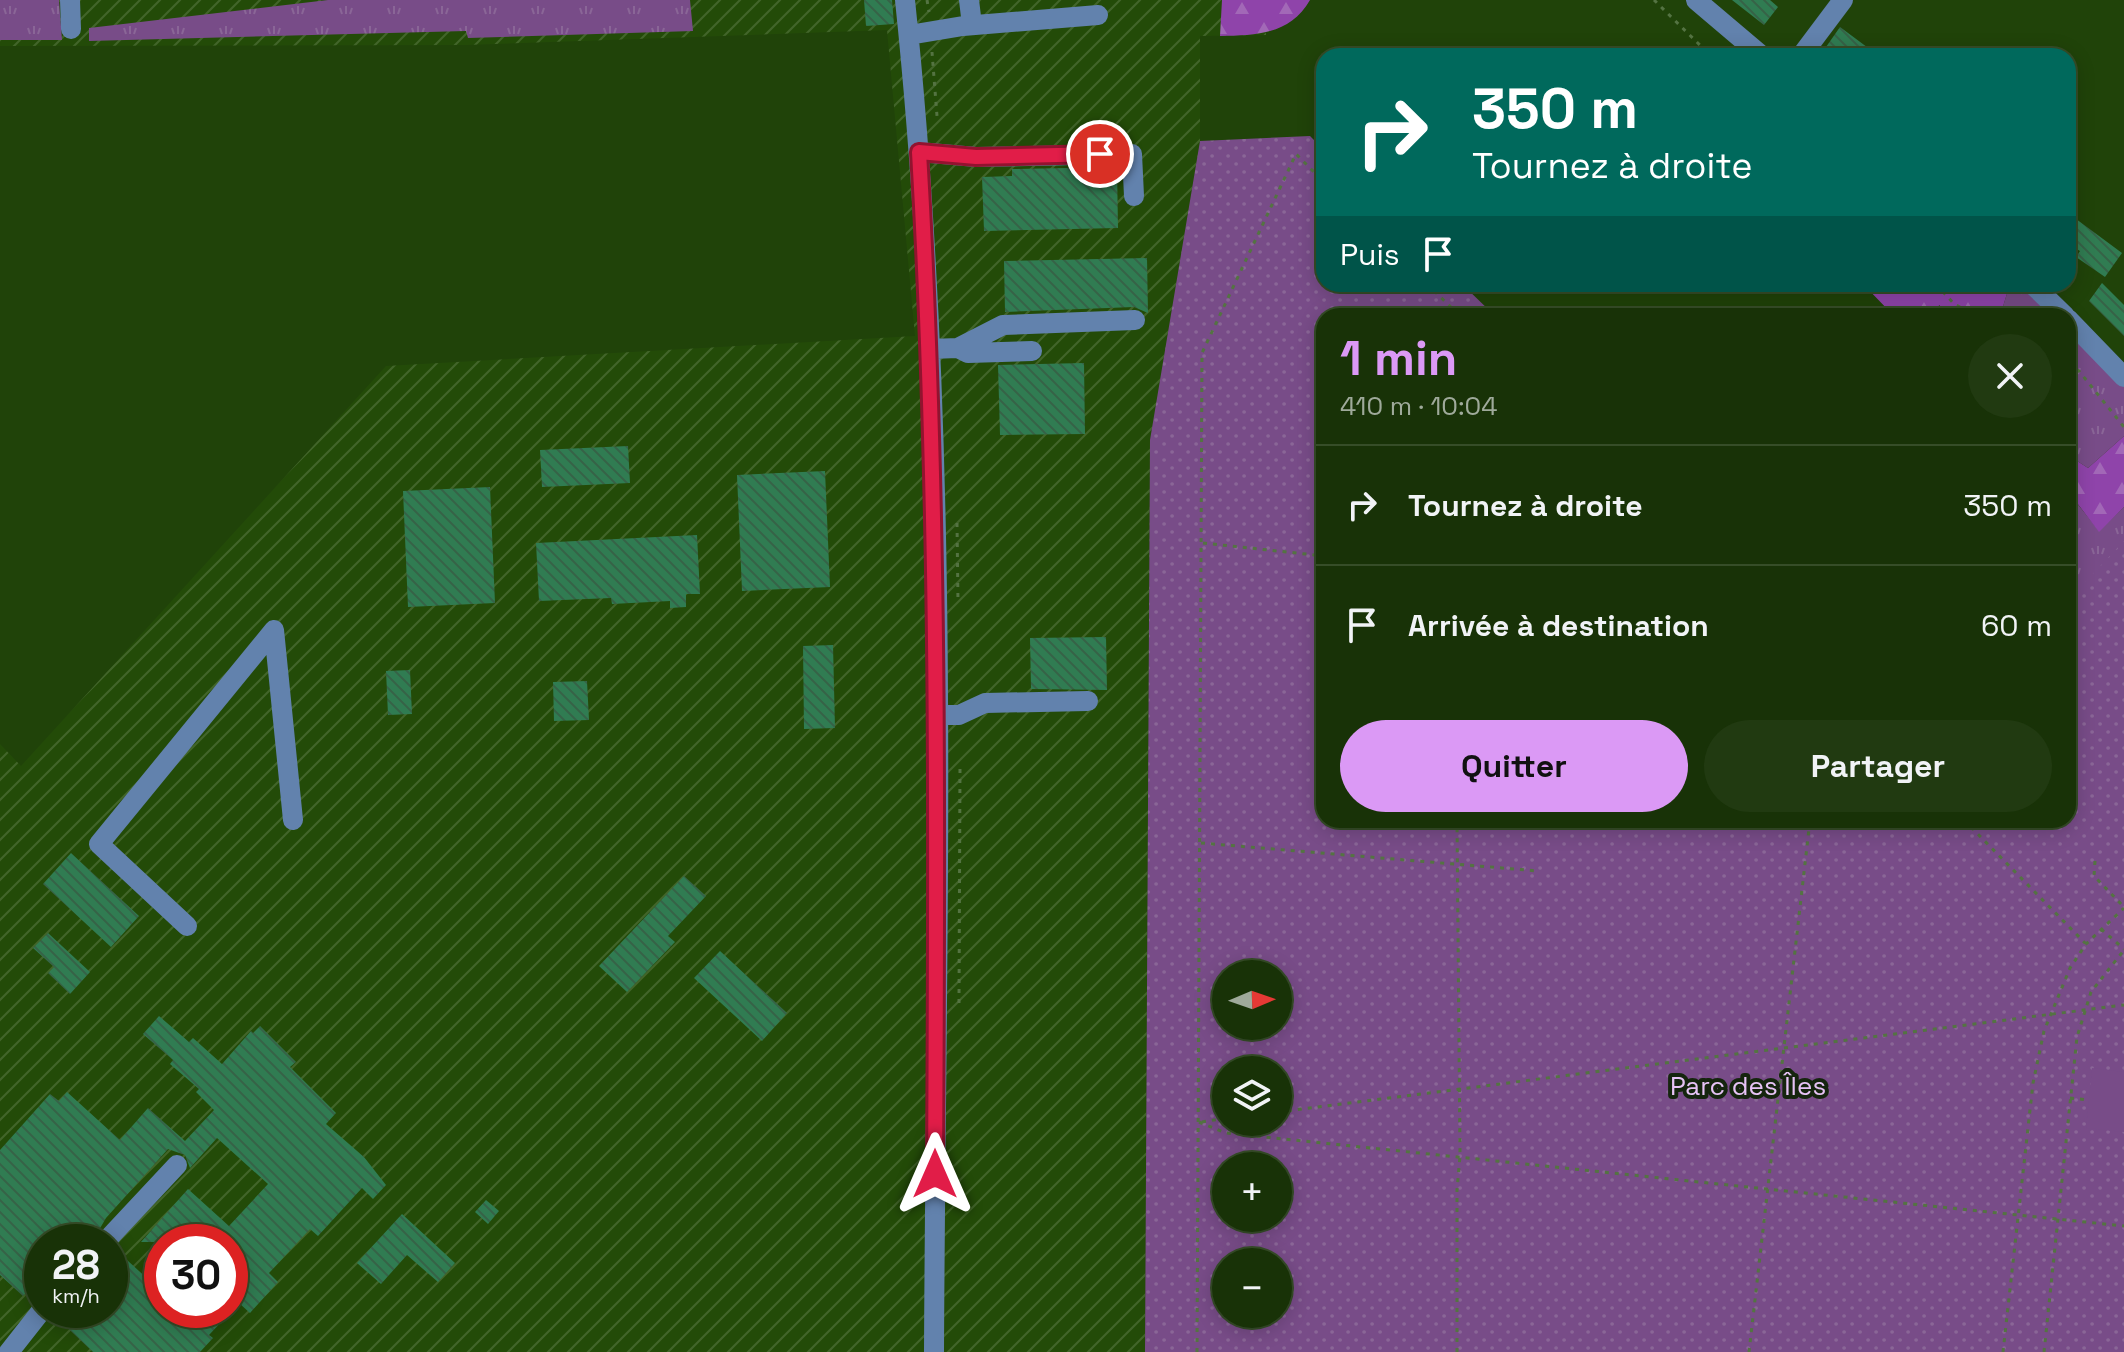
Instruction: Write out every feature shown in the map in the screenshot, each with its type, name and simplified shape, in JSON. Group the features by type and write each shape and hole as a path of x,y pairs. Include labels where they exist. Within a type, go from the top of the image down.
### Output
{"street":[{"path":"70,0 71,29"},
{"path":"905,0 919,152 930,349 937,715 934,1352"},
{"path":"969,0 972,25"},
{"path":"1696,0 1753,48"},
{"path":"1807,48 1843,0"},
{"path":"909,35 972,25 1098,15"},
{"path":"919,152 976,157 1132,154 1134,196"},
{"path":"2040,292 2057,308"},
{"path":"930,349 958,348 1003,325 1135,320"},
{"path":"2076,326 2124,377"},
{"path":"958,348 968,353 1032,351"},
{"path":"187,926 99,844 274,630 293,820"},
{"path":"937,715 959,715 985,703 1088,701"},
{"path":"122,1224 177,1165"},
{"path":"9,1352 28,1328"}],"path":[{"path":"1654,0 1703,48"},
{"path":"1197,1352 1202,353 1296,154 1316,174"},
{"path":"1435,292 1452,308"},
{"path":"1943,292 1962,308"},
{"path":"2076,369 2124,427"},
{"path":"1203,543 1316,555"},
{"path":"1457,828 1460,1156 1457,1352"},
{"path":"1749,1352 1809,828"},
{"path":"1972,828 2086,944"},
{"path":"1201,843 1457,867 1538,871"},
{"path":"2003,1352 2033,1083 2049,1016 2070,968 2086,944 2124,908 2094,876 2095,861"},
{"path":"2044,1352 2070,1098 2084,1011 2091,992 2124,950 2101,929"},
{"path":"1292,1110 2124,1005"},
{"path":"2070,1098 2088,1100"},
{"path":"1199,1122 1212,1120"},
{"path":"1199,1122 1226,1133 2124,1226"}],"shaded area":[{"path":"0,0 1266,0 1266,35 1200,36 1200,141 1150,440 1145,1352 0,1352 0,744 21,766 386,366 915,336 887,30 466,45 0,46"}],"green space":[{"path":"0,0 59,0 62,40 0,40"},
{"path":"328,0 690,0 693,31 468,38 466,31 89,41 89,28"},
{"path":"1222,0 1310,0 1302,12 1282,27 1246,35 1220,36"},
{"name":"Parc des Îles","path":"1310,136 1316,142 1316,292 1470,292 1487,308 1316,308 1316,828 2076,828 2076,592 2124,541 2124,1352 1145,1352 1150,440 1200,141"},
{"path":"1871,292 2008,292 2002,308 1942,308 1939,305 1938,308 1886,308"},
{"path":"2008,292 2028,292 2045,308 2002,308"},
{"path":"2076,337 2124,387 2124,436 2088,468 2076,460"},
{"path":"2124,436 2124,507 2099,532 2076,502 2076,460 2088,468"},
{"path":"2076,502 2099,531 2124,507 2124,752 2076,801"},
{"path":"2092,1068 2124,1072 2124,1132 2086,1128"}],"building":[{"path":"864,0 892,0 894,24 866,26"},
{"path":"1732,0 1770,0 1778,7 1764,25"},
{"path":"1840,27 1868,48 1828,48"},
{"path":"1117,167 1118,228 984,231 982,177 1012,176 1012,169"},
{"path":"2076,219 2122,253 2105,277 2076,257 2080,251 2076,249"},
{"path":"1147,258 1148,313 1134,307 1005,312 1004,261"},
{"path":"2102,283 2124,305 2124,336 2089,301"},
{"path":"1084,363 1085,434 1000,435 998,365"},
{"path":"628,446 630,483 542,487 540,450"},
{"path":"825,471 830,587 742,591 737,475"},
{"path":"490,487 495,603 408,607 403,491"},
{"path":"697,535 700,594 686,594 686,607 670,608 670,601 612,604 611,598 539,601 536,543"},
{"path":"1106,637 1107,690 1031,689 1030,638"},
{"path":"833,645 835,728 804,729 803,646"},
{"path":"410,670 412,714 388,715 386,671"},
{"path":"587,681 589,720 554,721 553,682"},
{"path":"71,853 139,916 111,947 43,884"},
{"path":"684,876 706,896 668,936 675,942 627,992 599,966"},
{"path":"48,933 90,972 70,994 48,973 54,967 33,948"},
{"path":"720,951 787,1013 762,1041 694,978"},
{"path":"159,1016 189,1042 193,1038 222,1064 251,1031 253,1033 260,1026 296,1062 290,1067 336,1113 326,1124 364,1157 386,1185 373,1199 362,1188 318,1236 310,1229 269,1273 278,1282 250,1313 248,1224 231,1224 268,1184 217,1138 190,1168 185,1155 168,1149 102,1224 24,1224 24,1295 0,1275 0,1150 50,1094 59,1101 67,1092 120,1140 148,1108 185,1141 214,1110 196,1092 199,1089 170,1064 173,1060 143,1034"},
{"path":"188,1189 227,1224 157,1224"},
{"path":"486,1200 499,1211 488,1224 475,1212"},
{"path":"402,1214 455,1263 438,1282 407,1255 381,1284 357,1263"},
{"path":"128,1261 144,1276 144,1328 216,1328 209,1335 213,1338 200,1352 93,1352 68,1328 128,1328"}],"route":[{"path":"935,1174 935,523 930,349 919,152 976,157 1100,154"}]}
